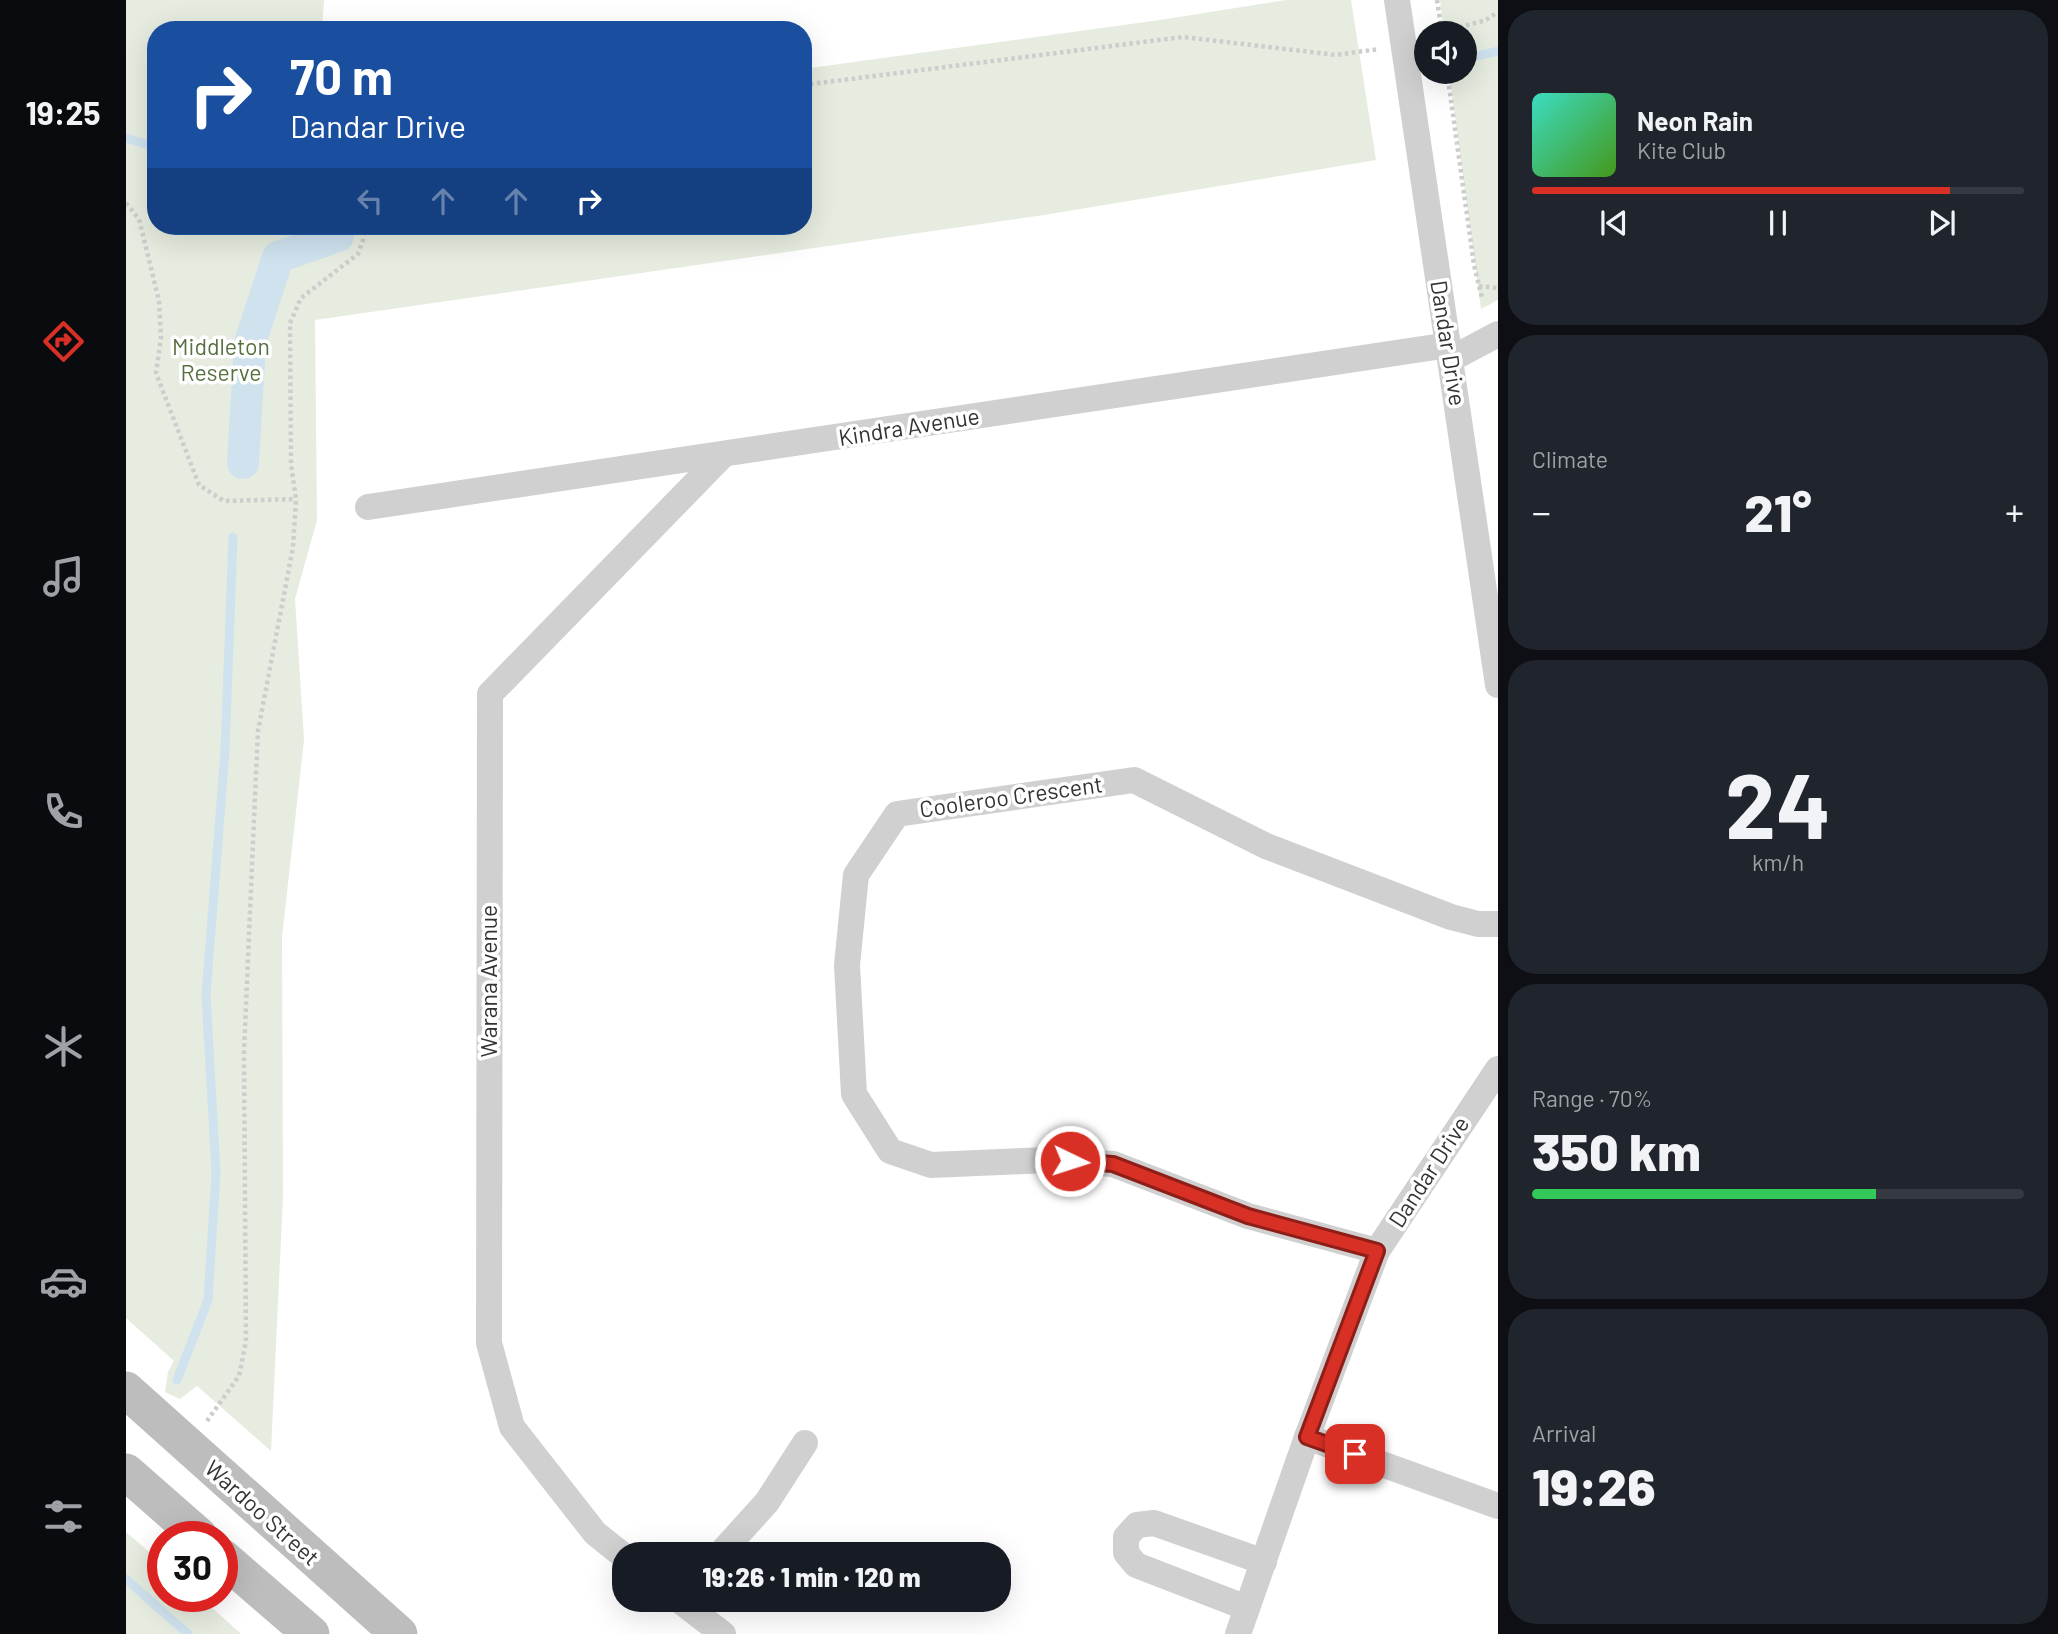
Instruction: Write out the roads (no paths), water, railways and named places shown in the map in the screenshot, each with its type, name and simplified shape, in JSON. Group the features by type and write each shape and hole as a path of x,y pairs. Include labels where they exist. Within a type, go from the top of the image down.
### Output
{"main road":[{"name":"Wardoo Street","path":"126,1390 399,1634"},
{"path":"126,1472 183,1521"},
{"path":"238,1570 310,1634"}],"street":[{"name":"Dandar Drive","path":"1397,0 1498,685"},
{"name":"Kindra Avenue","path":"368,507 1450,352 1498,334"},
{"name":"Warana Avenue","path":"612,1547 595,1533 512,1427 489,1343 490,694 723,455"},
{"name":"Cooleroo Crescent","path":"1377,1251 1248,1216 1113,1164 1048,1160 931,1165 890,1151 854,1094 847,965 856,875 897,814 1134,780 1266,846 1451,917 1478,924 1498,924"},
{"name":"Dandar Drive","path":"1238,1634 1307,1437 1377,1251 1498,1069"},
{"path":"1307,1437 1498,1506"},
{"path":"731,1542 767,1502 805,1443"},
{"path":"1247,1608 1136,1565 1126,1553 1126,1537 1137,1525 1154,1523 1264,1562"},
{"path":"695,1612 723,1634"}],"waterway":[{"path":"1477,56 1498,51"},
{"path":"126,138 147,144"},
{"path":"243,463 250,343 278,257 338,236"},
{"path":"177,1380 208,1300 216,1173 206,995 225,751 233,537"},
{"path":"126,1579 188,1634"}],"park label":[{"name":"Middleton Reserve","path":"221,360"}]}
